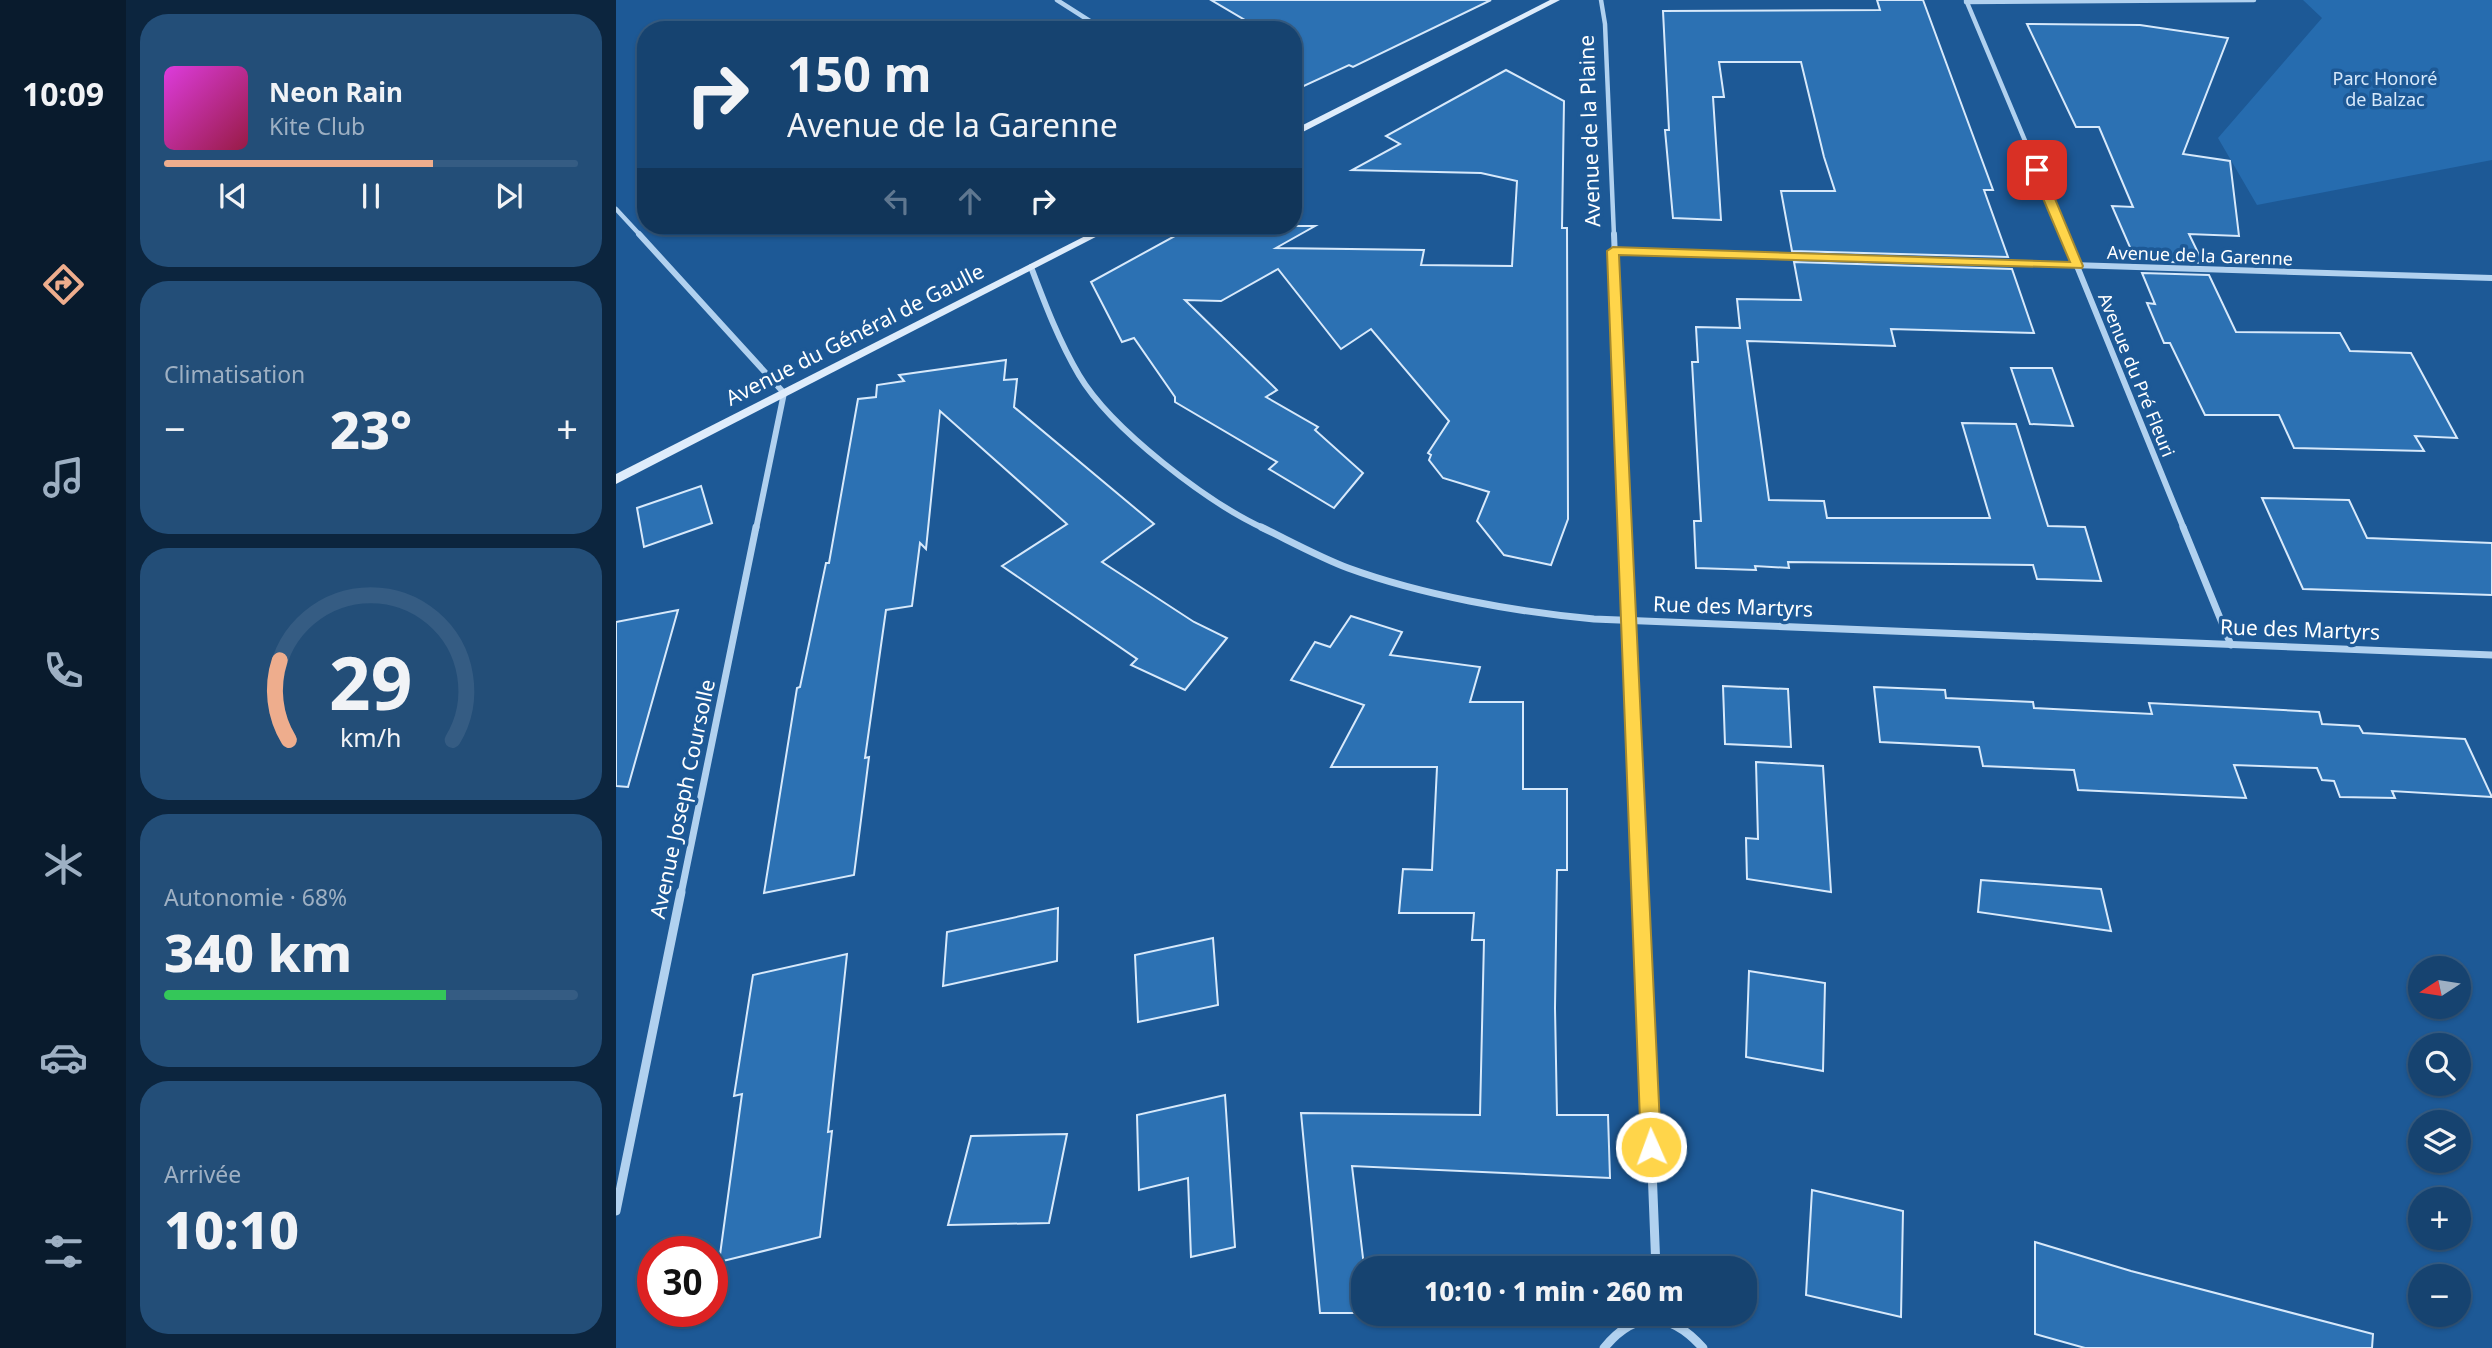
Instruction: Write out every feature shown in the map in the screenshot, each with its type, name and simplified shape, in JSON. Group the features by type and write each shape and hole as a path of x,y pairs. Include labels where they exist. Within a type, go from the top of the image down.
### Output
{"street":[{"path":"1057,0 1090,21"},
{"path":"1302,129 1556,0"},
{"name":"Avenue de la Plaine","path":"1601,0 1605,24 1655,1256"},
{"path":"1966,1 2254,0"},
{"name":"Avenue du Pré Fleuri","path":"1966,1 2231,645"},
{"path":"616,209 637,232"},
{"path":"640,235 784,393"},
{"name":"Avenue du Général de Gaulle","path":"616,479 1094,235"},
{"name":"Avenue de la Garenne","path":"1613,251 2492,278"},
{"name":"Rue des Martyrs","path":"1031,267 1054,328 1081,378 1122,427 1178,474 1256,525 1348,568 1450,596 1551,615 1630,621 2492,654"},
{"name":"Avenue Joseph Coursolle","path":"616,1211 784,393"},
{"path":"1604,1348 1625,1326"},
{"path":"1680,1326 1695,1336 1703,1348"}],"green space":[{"name":"Parc Honoré de Balzac","path":"2303,0 2492,0 2492,160 2257,205 2218,138 2322,18"}],"building":[{"path":"1211,0 1491,0 1353,67 1349,65 1302,87 1302,21 1247,21"},
{"path":"1877,0 1923,0 1993,190 1984,190 2008,257 1792,251 1781,191 1835,191 1801,62 1719,62 1724,97 1713,97 1721,220 1673,218 1665,130 1669,130 1663,11 1880,10"},
{"path":"2027,24 2140,25 2228,38 2183,154 2230,161 2239,236 2189,234 2203,263 2136,261 2112,206 2133,207 2099,127 2076,127"},
{"path":"1506,70 1564,101 1562,228 1567,228 1568,519 1551,565 1504,555 1477,521 1489,492 1443,478 1429,460 1431,455 1428,453 1449,421 1371,329 1341,349 1278,269 1221,301 1185,300 1277,390 1266,397 1318,427 1315,430 1363,473 1334,508 1269,469 1277,462 1175,402 1175,397 1134,338 1122,342 1091,282 1177,235 1299,235 1276,248 1424,250 1421,265 1512,266 1517,181 1481,173 1352,170 1400,144 1386,136"},
{"path":"1302,226 1315,226 1302,233"},
{"path":"1794,262 2012,269 2034,333 1891,329 1895,346 1747,341 1769,500 1824,501 1827,518 1990,518 1962,423 2016,424 2048,526 2085,527 2101,581 2037,579 2033,565 1788,562 1789,568 1696,568 1694,521 1701,521 1692,362 1698,362 1696,327 1740,328 1737,299 1801,300"},
{"path":"2142,273 2209,275 2236,332 2340,333 2350,351 2411,353 2457,438 2415,436 2424,451 2294,448 2279,415 2205,415 2170,343 2164,343 2147,303 2155,304"},
{"path":"1006,360 1004,380 1017,379 1014,407 1154,524 1102,562 1194,622 1227,638 1185,690 1131,665 1137,659 1002,566 1067,524 940,411 926,549 920,543 912,606 886,610 865,758 869,757 854,875 764,893 797,688 800,687 826,563 829,563 858,399 876,397 877,385 904,381 899,375"},
{"path":"2011,368 2052,368 2073,426 2030,424"},
{"path":"701,486 712,523 644,547 637,508"},
{"path":"2262,498 2349,500 2367,538 2492,543 2492,595 2303,589"},
{"path":"678,610 628,787 616,786 616,622"},
{"path":"1351,616 1402,632 1390,655 1480,667 1470,702 1523,702 1523,789 1567,789 1567,870 1557,870 1557,1115 1608,1115 1610,1178 1352,1166 1363,1256 1351,1256 1351,1313 1320,1313 1301,1113 1480,1115 1484,940 1472,940 1474,913 1399,913 1403,869 1432,870 1437,767 1331,767 1364,705 1291,680 1315,642 1330,647"},
{"path":"1723,686 1788,689 1791,747 1725,744"},
{"path":"1874,687 1945,690 1946,698 2033,702 2034,708 2152,714 2149,703 2319,712 2322,724 2359,726 2363,733 2465,739 2492,797 2392,791 2395,798 2340,797 2334,781 2322,780 2317,768 2234,765 2246,798 2078,790 2074,770 1983,766 1979,747 1880,742"},
{"path":"1756,762 1823,766 1831,892 1747,879 1746,838 1758,839"},
{"path":"1981,880 2101,889 2111,931 1978,912"},
{"path":"1058,908 1057,961 943,986 947,932"},
{"path":"1213,938 1218,1005 1138,1022 1135,955"},
{"path":"847,954 820,1237 728,1260 728,1236 723,1236 742,1094 734,1096 753,975"},
{"path":"1749,971 1825,983 1823,1071 1746,1057"},
{"path":"1225,1095 1235,1247 1191,1257 1188,1178 1139,1190 1137,1115"},
{"path":"1067,1134 1049,1223 948,1225 971,1136"},
{"path":"1812,1190 1903,1211 1901,1317 1806,1295"},
{"path":"2035,1242 2131,1271 2373,1334 2372,1348 2085,1348 2035,1334"}],"route":[{"path":"1651,1147 1613,251 2077,266 2037,170"}]}
